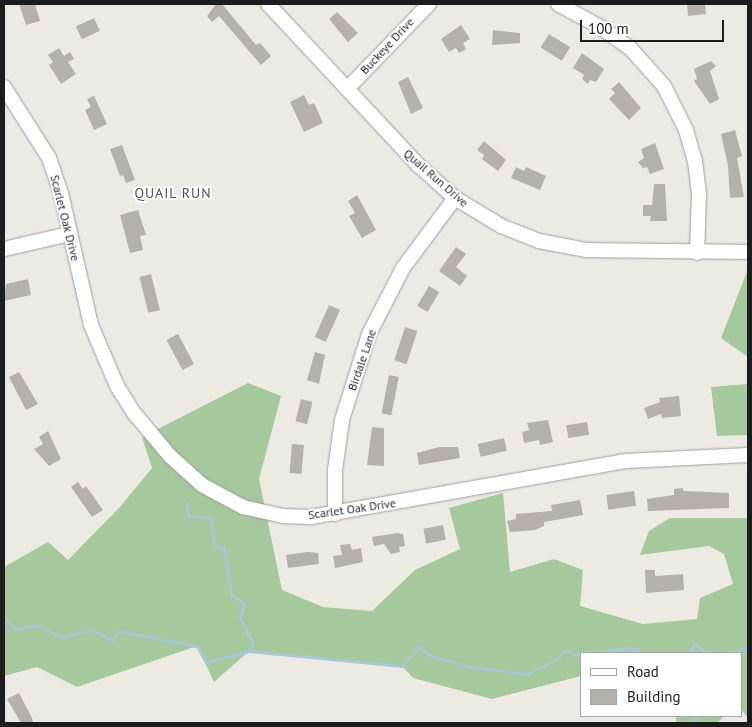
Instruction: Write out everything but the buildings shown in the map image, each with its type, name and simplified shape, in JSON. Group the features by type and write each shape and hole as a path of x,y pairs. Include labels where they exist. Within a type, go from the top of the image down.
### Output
{"street":[{"name":"Quail Run Drive","path":"268,4 418,166 454,198 501,226 562,246 697,253 748,252"},
{"name":"Buckeye Drive","path":"347,89 429,4"},
{"path":"558,4 602,28 631,49 664,86 686,130 695,161 699,194 697,253"},
{"name":"Scarlet Oak Drive","path":"4,87 38,136 49,158 61,193 69,234 100,352 134,413 170,456 202,485 242,507 283,516 335,514 626,461 748,455"},
{"name":"Birdale Lane","path":"335,514 335,470 342,420 365,343 403,268 454,198"},
{"path":"4,249 69,234"}],"green space":[{"path":"748,269 748,357 721,338"},
{"path":"248,383 281,396 259,479 282,590 323,607 372,611 415,570 460,549 449,508 503,493 510,572 554,559 583,570 580,606 643,624 697,619 700,598 733,584 724,554 709,546 640,555 649,531 670,518 748,518 748,718 742,710 742,652 580,652 580,676 492,699 413,678 402,666 249,651 214,682 197,646 77,687 37,667 4,676 4,567 48,542 68,560 120,507 152,468 142,437"},
{"path":"748,384 748,435 717,436 711,387"},
{"path":"676,717 723,717 717,723 676,723"}],"waterway":[{"path":"187,503 188,516 211,518 214,546 224,548 231,594 244,603 240,618 253,643 249,651"},
{"path":"4,617 14,629 38,625 61,638 90,629 112,640 119,631 197,646 206,662 249,651 402,666 418,646 431,656 471,667 527,674 556,659 566,650 575,655 580,654"},
{"path":"690,652 694,644 706,652"},
{"path":"607,650 635,648 638,652"},
{"path":"734,652 748,648"},
{"path":"693,723 696,717"}],"district":[{"name":"QUAIL RUN","path":"173,193"}]}
